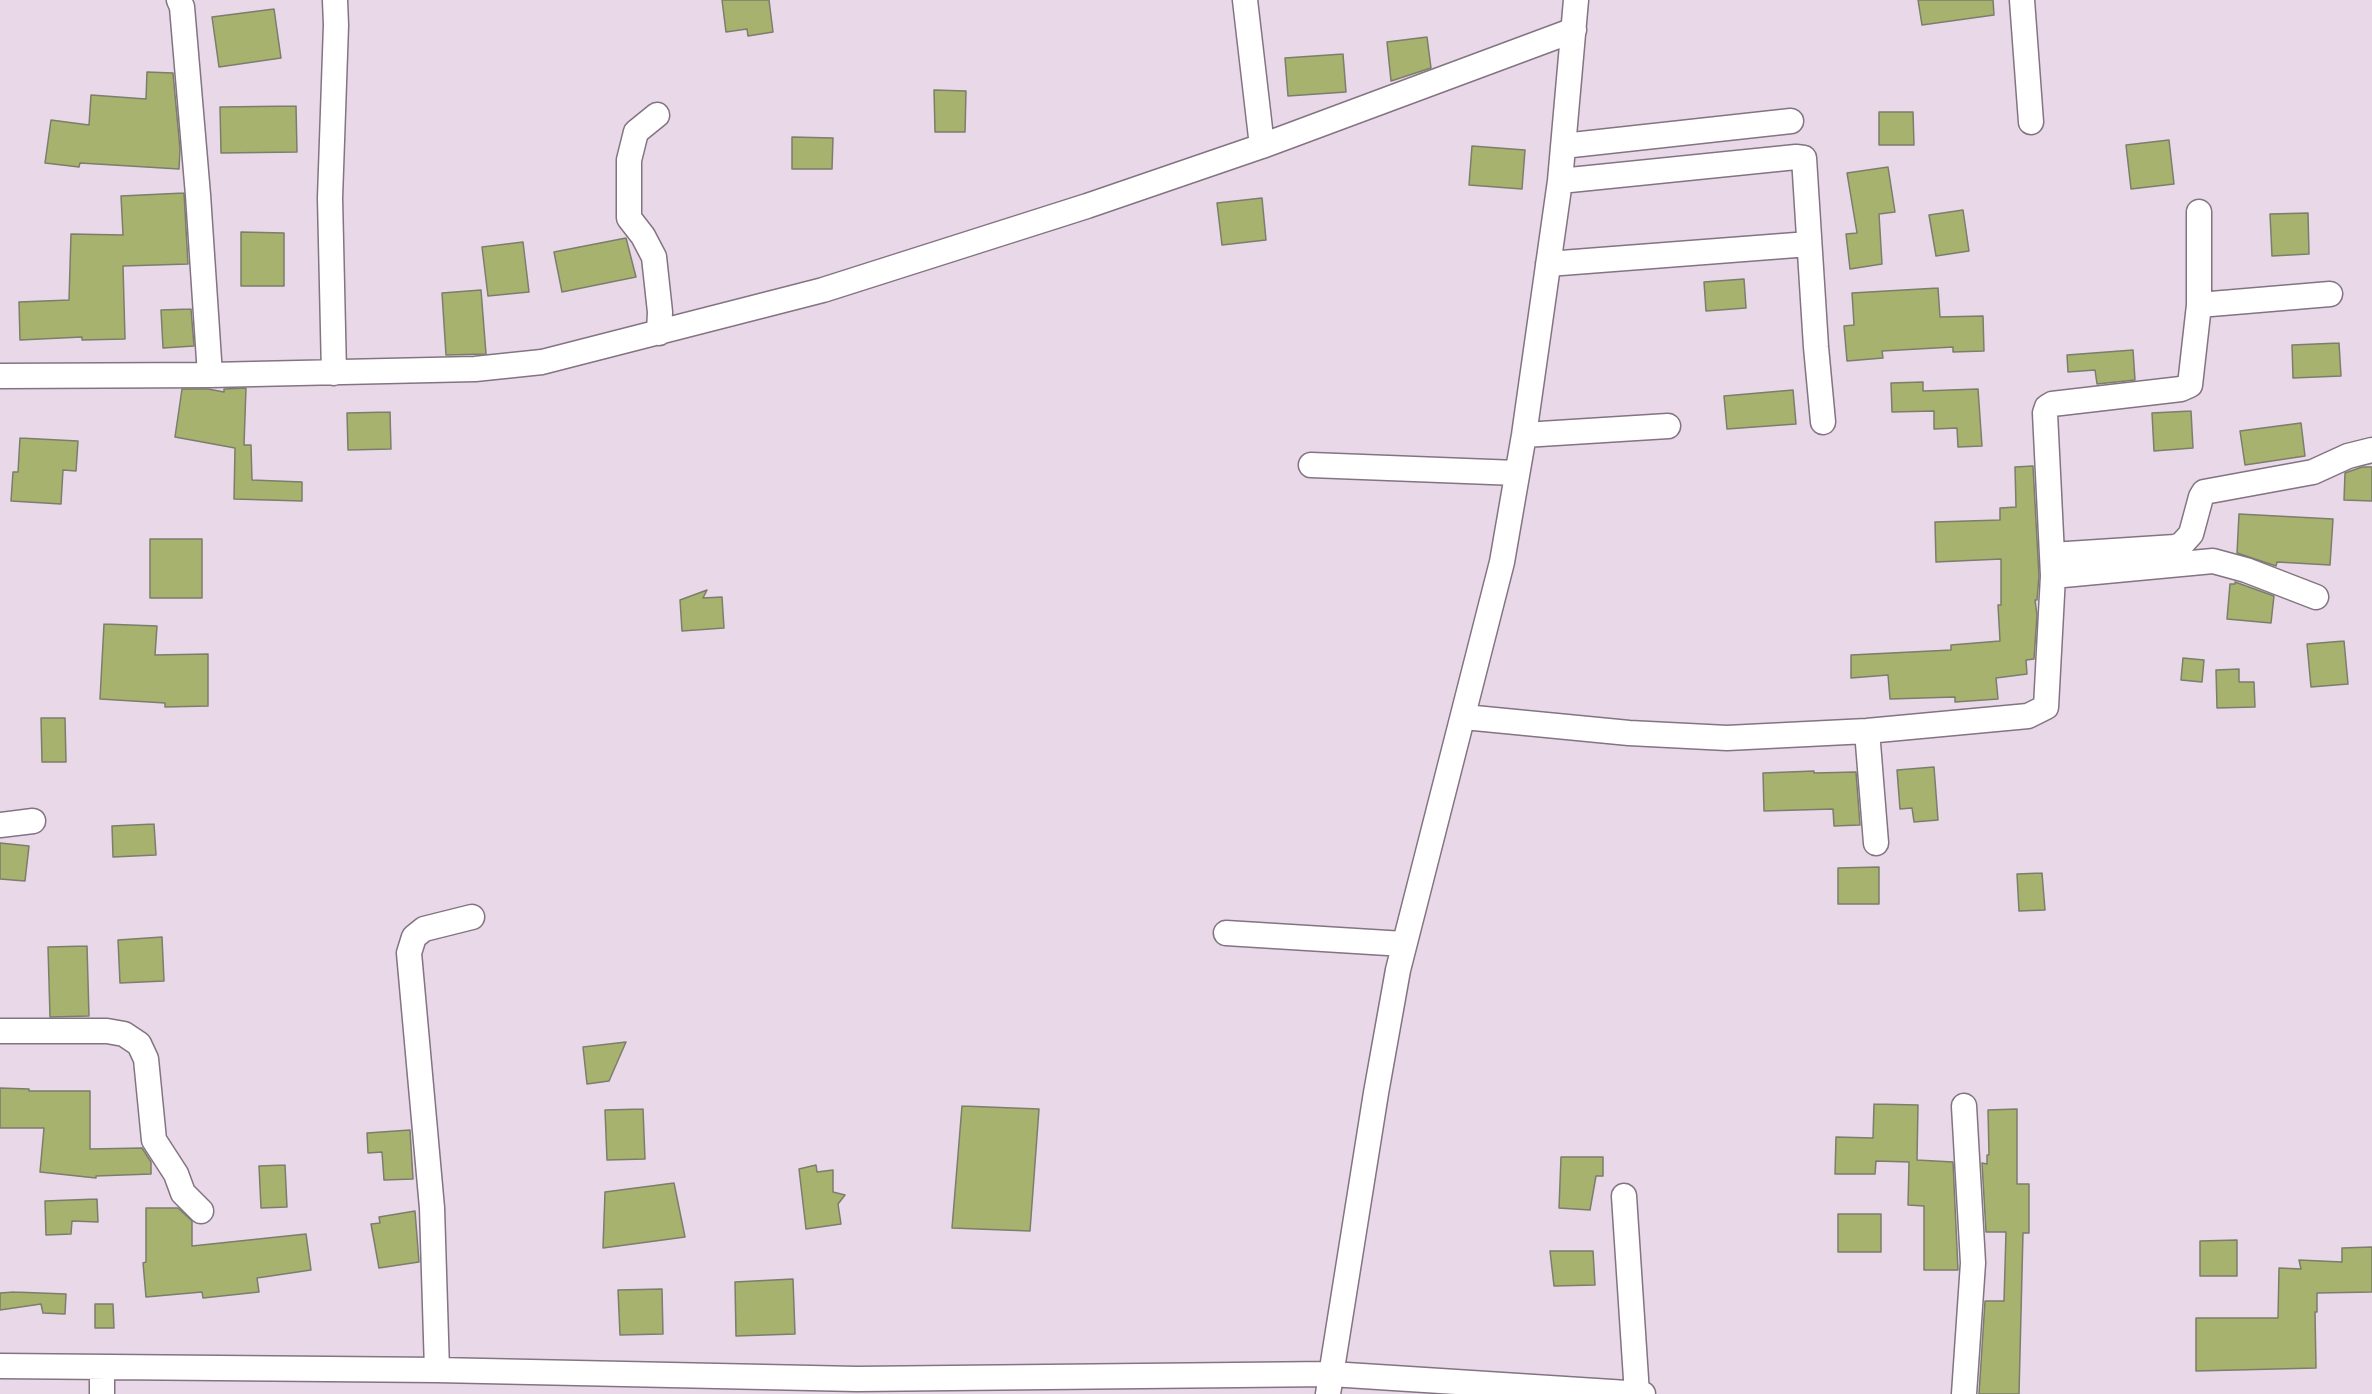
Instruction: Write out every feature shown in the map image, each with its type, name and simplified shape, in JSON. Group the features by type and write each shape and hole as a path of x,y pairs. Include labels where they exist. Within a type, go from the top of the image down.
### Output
{"street":[{"path":"178,0 182,7 210,375"},
{"path":"334,373 330,198 335,0"},
{"path":"1245,0 1262,146"},
{"path":"2022,0 2031,122"},
{"path":"1330,1384 1376,1093 1404,944 1502,562 1524,435 1560,181 1574,30 1580,1"},
{"path":"0,376 334,373 475,369 542,362 834,286 1098,203 1262,146 1574,30"},
{"path":"657,115 636,132 629,160 628,192 629,218 643,236 654,257 660,312 659,333"},
{"path":"1563,146 1791,121"},
{"path":"1560,181 1801,157 1805,160 1823,422"},
{"path":"1464,717 1629,733 1727,738 1867,731 2028,716 2046,707 2053,566 2045,413 2047,407 2052,404 2181,389 2190,385 2199,305 2199,212"},
{"path":"1548,264 1809,244"},
{"path":"2199,305 2330,294"},
{"path":"1524,435 1668,426"},
{"path":"2053,566 2181,545 2191,534 2201,497 2205,492 2313,472 2348,456 2372,450"},
{"path":"1311,465 1518,473"},
{"path":"2053,566 2213,561 2246,570 2316,597"},
{"path":"1867,731 1876,843"},
{"path":"0,825 33,821"},
{"path":"437,1370 431,1196 409,952 414,937 424,929 472,917"},
{"path":"1226,933 1404,944"},
{"path":"0,1031 107,1032 124,1034 139,1044 146,1059 154,1140 176,1174 186,1198 201,1211"},
{"path":"1964,1106 1972,1263 1964,1394"},
{"path":"1623,1196 1636,1394"},
{"path":"0,1366 437,1370 1330,1384 1643,1394"},
{"path":"102,1366 102,1394"}],"building":[{"path":"722,0 769,0 773,32 748,36 747,29 726,32"},
{"path":"1918,0 1993,0 1994,15 1922,25"},
{"path":"274,9 281,58 219,67 212,17"},
{"path":"1427,37 1431,68 1391,81 1387,42"},
{"path":"1343,54 1346,92 1288,96 1285,58"},
{"path":"147,72 173,73 180,149 179,169 80,163 79,167 45,163 51,120 89,125 91,95 146,99"},
{"path":"934,90 966,91 965,132 935,132"},
{"path":"296,106 297,152 221,153 220,107"},
{"path":"1879,112 1913,112 1914,145 1879,145"},
{"path":"792,137 833,138 832,169 792,169"},
{"path":"2169,140 2174,184 2131,189 2126,145"},
{"path":"1472,146 1525,150 1522,189 1469,185"},
{"path":"1888,167 1895,212 1879,214 1882,264 1850,269 1846,234 1857,233 1847,173"},
{"path":"184,193 188,264 123,266 125,339 82,340 82,337 20,340 19,302 69,300 71,234 123,235 121,196"},
{"path":"1262,198 1266,240 1222,245 1217,203"},
{"path":"1963,210 1969,251 1936,256 1929,215"},
{"path":"2308,213 2309,254 2272,256 2270,214"},
{"path":"241,232 284,233 284,286 241,286"},
{"path":"626,238 636,277 562,292 554,252"},
{"path":"523,242 529,292 488,296 482,247"},
{"path":"1744,279 1746,308 1706,311 1704,282"},
{"path":"1938,288 1940,317 1983,316 1984,351 1953,352 1953,347 1882,351 1883,358 1847,361 1844,326 1854,325 1852,293"},
{"path":"481,290 486,354 446,355 442,293"},
{"path":"191,309 194,346 163,348 161,310"},
{"path":"2339,343 2341,376 2293,378 2292,345"},
{"path":"2133,350 2135,380 2097,384 2095,370 2068,372 2067,355"},
{"path":"1923,382 1923,391 1978,389 1982,446 1958,447 1957,428 1934,429 1934,411 1892,412 1891,383"},
{"path":"246,388 244,445 251,445 252,480 302,482 302,501 234,499 235,448 175,437 182,389 208,389 224,392 224,389"},
{"path":"1793,390 1796,424 1727,429 1724,396"},
{"path":"2191,411 2193,448 2154,451 2152,413"},
{"path":"390,412 391,449 348,450 347,413"},
{"path":"2301,423 2305,456 2245,465 2240,431"},
{"path":"20,438 78,441 76,471 63,470 61,504 11,501 13,472 18,472"},
{"path":"2033,466 2039,576 2037,600 2035,600 2037,615 2034,659 2026,660 2027,674 1996,678 1998,699 1955,702 1955,697 1890,699 1888,675 1851,678 1851,655 1951,650 1951,645 2000,641 1998,605 2001,605 2001,559 1936,562 1935,522 2000,520 2000,508 2016,507 2015,467"},
{"path":"2362,467 2372,467 2372,501 2344,500 2345,473"},
{"path":"2239,514 2333,519 2330,565 2277,562 2276,566 2237,553"},
{"path":"150,539 202,539 202,598 150,598"},
{"path":"2235,582 2274,596 2271,623 2227,619 2230,584 2235,584"},
{"path":"707,590 703,598 722,597 724,628 682,631 680,600"},
{"path":"104,624 157,626 155,655 208,654 208,706 165,707 165,703 100,699"},
{"path":"2344,641 2348,684 2311,687 2307,644"},
{"path":"2183,658 2204,660 2202,682 2181,680"},
{"path":"2239,669 2239,682 2254,682 2255,707 2217,708 2216,670"},
{"path":"41,718 65,718 66,762 42,762"},
{"path":"1934,767 1938,820 1914,822 1912,808 1900,809 1897,770"},
{"path":"1814,771 1814,773 1856,772 1860,825 1834,826 1833,809 1764,811 1763,773"},
{"path":"154,824 156,855 113,857 112,826"},
{"path":"0,843 29,846 25,881 0,879"},
{"path":"1879,867 1879,904 1838,904 1838,868"},
{"path":"2042,873 2045,910 2019,911 2017,874"},
{"path":"162,937 164,981 120,983 118,940"},
{"path":"87,946 89,1016 50,1017 48,947"},
{"path":"626,1042 609,1081 587,1084 583,1047"},
{"path":"0,1088 29,1089 29,1091 90,1091 90,1149 142,1148 151,1162 151,1174 96,1176 96,1178 40,1172 44,1128 0,1128"},
{"path":"1874,1104 1918,1105 1917,1160 1953,1162 1958,1270 1924,1270 1924,1206 1908,1205 1909,1162 1876,1161 1875,1174 1835,1174 1836,1137 1873,1138"},
{"path":"962,1106 1039,1109 1030,1231 952,1228"},
{"path":"643,1109 645,1159 607,1160 605,1110"},
{"path":"2017,1109 2017,1184 2029,1184 2029,1233 2023,1233 2019,1394 1979,1394 1985,1301 2004,1301 2006,1232 1986,1232 1982,1163 1987,1164 1987,1155 1989,1155 1988,1110"},
{"path":"410,1130 413,1179 384,1180 382,1152 368,1153 367,1133"},
{"path":"1561,1157 1603,1157 1603,1176 1596,1176 1590,1210 1559,1208"},
{"path":"285,1165 287,1207 261,1208 259,1166"},
{"path":"816,1165 817,1172 833,1170 833,1192 845,1195 838,1204 841,1224 806,1229 799,1169"},
{"path":"674,1183 685,1237 603,1248 605,1192"},
{"path":"97,1199 98,1222 72,1221 71,1234 46,1235 45,1201"},
{"path":"146,1208 178,1208 192,1221 192,1246 306,1234 311,1270 257,1278 259,1292 203,1298 202,1292 146,1297 143,1263 146,1262"},
{"path":"415,1211 419,1262 379,1268 371,1224 380,1223 379,1217"},
{"path":"1838,1214 1881,1214 1881,1252 1838,1252"},
{"path":"2237,1240 2237,1276 2200,1276 2200,1241"},
{"path":"2372,1247 2372,1292 2317,1293 2316,1368 2196,1371 2196,1318 2278,1318 2279,1268 2301,1269 2299,1260 2342,1262 2342,1248"},
{"path":"1550,1251 1593,1251 1595,1285 1554,1286"},
{"path":"793,1279 795,1334 736,1336 735,1282"},
{"path":"662,1289 663,1334 620,1335 618,1290"},
{"path":"0,1293 66,1294 65,1314 43,1313 41,1304 0,1310"},
{"path":"95,1304 113,1304 114,1328 95,1328"}]}
